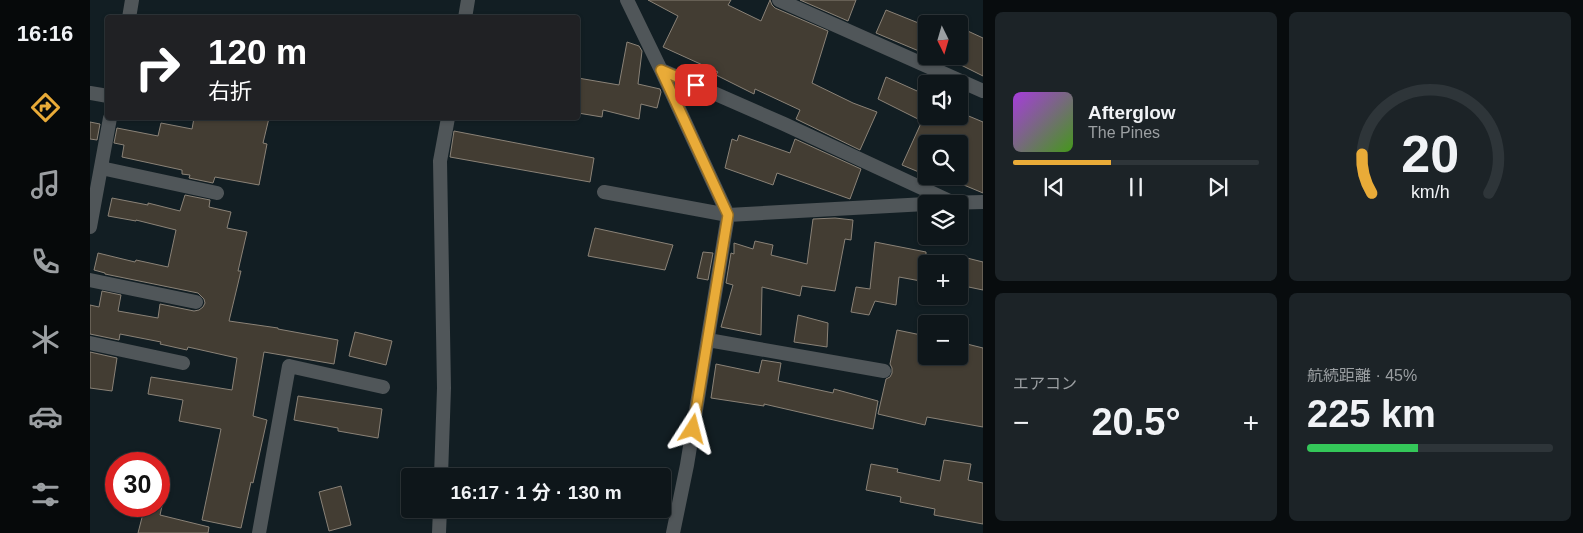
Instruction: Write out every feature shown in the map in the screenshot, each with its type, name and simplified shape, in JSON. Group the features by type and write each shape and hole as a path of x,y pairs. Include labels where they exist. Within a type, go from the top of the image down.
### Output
{"street":[{"path":"130,15 132,0"},
{"path":"466,15 468,0"},
{"path":"627,0 728,215 687,465 673,533"},
{"path":"779,0 983,91"},
{"path":"661,70 784,124 937,195"},
{"path":"90,93 105,96"},
{"path":"90,226 110,120"},
{"path":"441,468 444,388 440,161 448,120"},
{"path":"101,168 217,193"},
{"path":"604,192 728,215 918,204"},
{"path":"968,203 983,202"},
{"path":"90,280 196,302"},
{"path":"708,340 884,371"},
{"path":"90,342 183,363"},
{"path":"259,533 289,366 383,387"},
{"path":"439,533 440,518"}],"building":[{"path":"648,0 731,0 728,5 761,21 770,0 775,8 828,31 812,83 853,103 877,112 860,150 796,119 800,110 755,89 754,94 716,75 718,72 663,47 678,16"},
{"path":"800,0 856,0 848,21"},
{"path":"886,10 918,23 918,51 876,33"},
{"path":"968,31 983,38 983,76 961,65 968,65"},
{"path":"627,42 639,46 642,51 638,84 660,89 657,108 641,104 639,119 603,110 602,117 580,113 580,78 619,85"},
{"path":"886,77 918,91 918,119 878,99"},
{"path":"968,116 983,122 983,193 964,185 968,185 968,135 918,135 918,172 902,165 920,125 968,125"},
{"path":"194,120 269,120 263,143 267,144 259,185 215,177 213,183 189,178 190,175 182,174 182,170 122,157 124,145 114,143 117,128 158,136 161,123 192,129"},
{"path":"90,122 100,124 97,140 90,139"},
{"path":"454,131 594,158 590,182 450,157"},
{"path":"739,135 790,153 795,139 861,169 850,199 777,173 773,185 725,168 732,139 737,141"},
{"path":"185,195 210,200 209,207 231,212 227,228 247,232 238,271 241,271 229,321 278,328 338,340 334,364 264,352 253,416 267,420 241,528 202,520 221,429 179,421 183,400 148,394 151,377 232,390 237,358 188,347 187,350 160,344 161,342 120,334 119,340 90,334 90,305 99,307 102,291 121,295 118,311 158,318 160,304 194,311 203,307 204,299 198,293 105,274 94,270 98,253 135,262 136,260 168,267 176,230 136,220 108,216 112,198 148,205 148,203 180,211"},
{"path":"835,218 853,220 851,240 845,239 835,291 802,286 800,296 762,287 761,335 721,327 733,285 726,283 731,253 734,254 734,243 753,249 755,241 773,245 771,255 807,264 813,219"},
{"path":"595,228 673,245 665,270 588,256"},
{"path":"875,242 926,252 926,255 918,255 918,281 899,277 896,305 875,301 869,315 851,312 856,287 870,289"},
{"path":"703,252 713,253 708,280 697,278"},
{"path":"968,258 983,262 983,290 968,287"},
{"path":"798,315 828,323 827,347 794,342"},
{"path":"897,330 918,334 918,365 968,365 968,344 983,348 983,427 927,417 925,425 878,414 886,379 892,373 890,364"},
{"path":"355,332 392,341 386,365 349,356"},
{"path":"90,352 117,358 112,391 90,388"},
{"path":"762,360 781,363 778,381 833,393 834,389 878,401 873,429 764,404 764,406 711,398 716,364 759,373"},
{"path":"298,396 382,409 378,438 338,431 338,428 294,420"},
{"path":"944,460 971,464 968,480 983,483 983,524 934,515 935,509 900,502 901,497 866,490 871,464 898,469 897,472 940,481"},
{"path":"341,486 351,525 329,531 319,492"},
{"path":"142,517 168,517 209,527 208,533 138,533"}],"route":[{"path":"693,429 728,215 661,70 696,85"}]}
